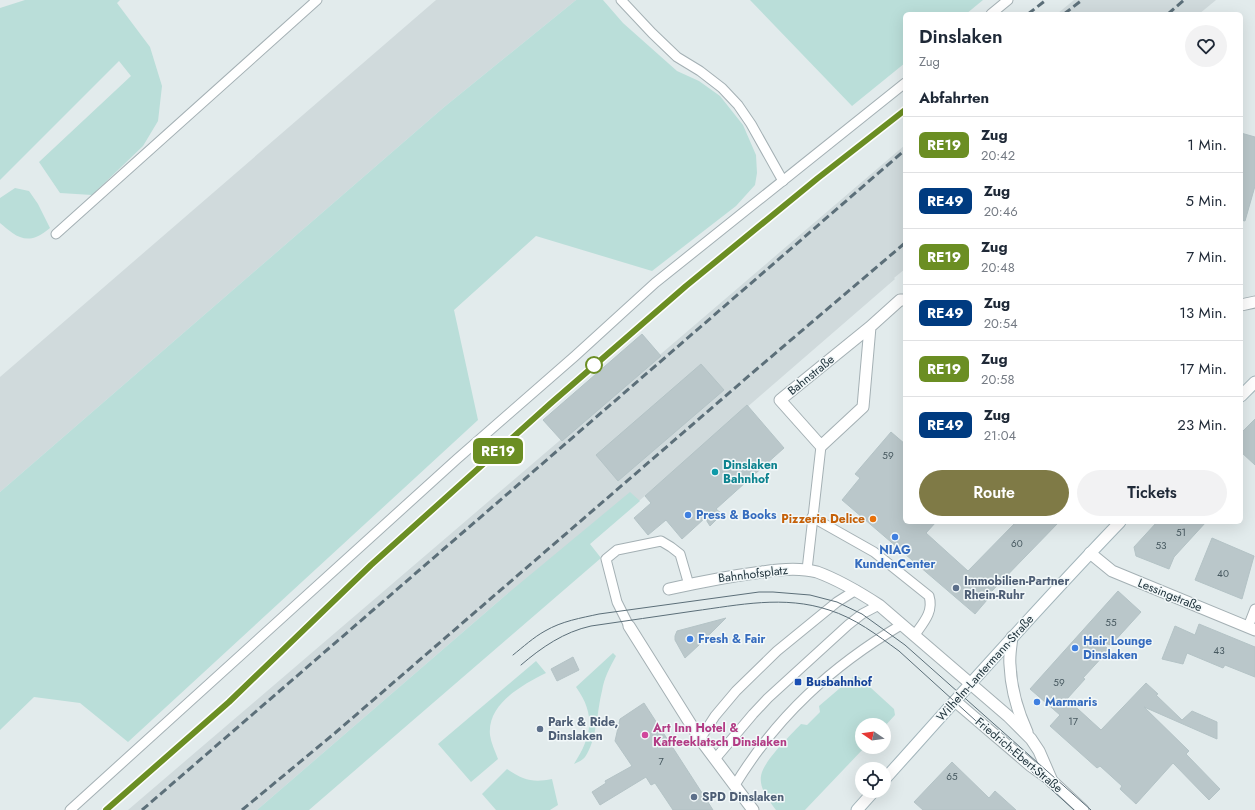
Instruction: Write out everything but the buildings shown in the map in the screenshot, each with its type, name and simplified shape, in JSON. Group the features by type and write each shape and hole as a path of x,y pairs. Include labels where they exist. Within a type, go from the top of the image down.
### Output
{"street":[{"name":"Bahnstraße","path":"821,446 780,400 900,300 903,300"},
{"path":"1243,305 1255,302"},
{"path":"821,446 863,407 870,326"},
{"path":"1243,394 1255,382"},
{"name":"Wilhelm-Lantermann-Straße","path":"891,772 1012,637 1118,524"},
{"name":"Lessingstraße","path":"1090,553 1112,571 1251,628"},
{"name":"Bahnhofsplatz","path":"669,589 724,577 786,568 816,572 842,582 879,605 1008,716 1031,739"},
{"path":"629,626 700,739 753,810"},
{"name":"Friedrich-Ebert-Straße","path":"1012,637 1010,664 1012,689 1019,715 1031,739"},
{"name":"Friedrich-Ebert-Straße","path":"955,701 1031,766 1052,781 1083,810"},
{"path":"1031,739 1039,751 1052,781"},
{"path":"857,810 868,798"}],"lane":[{"path":"56,234 317,0"},
{"path":"621,0 677,57 700,71 722,88 738,105 784,181"},
{"path":"993,12 1008,0"},
{"path":"70,810 451,464 575,356 655,283 903,85"},
{"path":"807,570 821,446"},
{"path":"812,517 874,552 929,596 931,603 930,612 914,636"},
{"path":"629,626 617,602 606,559 617,550 661,541 680,554 689,585"},
{"path":"700,739 715,716 736,691 777,651 837,602 856,590"},
{"path":"715,759 753,714 773,694 848,625 862,614 879,605"},
{"path":"1251,628 1255,609"},
{"path":"735,785 749,761 793,708 860,650 901,625"}],"shaded area":[{"path":"436,0 576,0 443,108 0,492 0,377"},
{"path":"1074,0 1216,0 1201,12 1059,12"},
{"path":"903,147 903,271 579,553 507,594 257,810 128,810"}],"green space":[{"path":"25,0 120,0 117,3 150,47 162,86 158,121 143,146 92,195 60,193 39,162 131,76 119,61 0,180 0,8"},
{"path":"576,0 603,0 623,23 677,71 699,81 720,96 743,125 756,155 757,173 755,185 736,206 652,271 536,236 454,310 478,420 128,742 80,703 34,697 0,730 0,492 443,108"},
{"path":"750,0 983,0 968,12 903,12 903,65 852,106"},
{"path":"15,188 29,191 38,204 50,228 38,236 31,238 21,237 12,233 0,223 0,198"},
{"path":"630,492 640,501 590,544 601,558 309,810 257,810 507,594"},
{"path":"613,653 616,656 609,668 604,682 592,742 584,758 574,764 585,744 589,726 587,707 576,687"},
{"path":"536,661 546,673 527,683 500,705 494,714 490,735 498,759 471,782 438,744"},
{"path":"853,677 859,677 894,709 895,715 891,719 891,718 855,718 855,754 858,754 805,810 776,810 770,803 762,785 761,776 763,770 778,748 801,724 807,725 820,712 819,706"},
{"path":"507,769 528,780 539,781 552,779 558,805 550,810 496,810 482,794"}],"tram line":[{"path":"513,655 537,636 551,628 572,620 599,614 759,592 810,595 837,602 862,614 905,645 1091,810"},
{"path":"521,665 554,641 572,632 591,626 745,604 778,602 812,605 839,613 866,628 899,651 1074,810"}],"railway":[{"path":"1031,12 1046,0"},
{"path":"1067,12 1082,0"},
{"path":"1170,12 1184,0"},
{"path":"106,810 229,702 371,565 550,404 686,286 818,178 903,112"},
{"path":"142,810 903,152"},
{"path":"242,810 335,733 903,245"}],"train":[{"name":"RE19","path":"106,810 229,702 371,565 550,404 686,286 818,178 903,112"}],"place":[{"name":"Dinslaken Bahnhof","path":"715,472"},
{"name":"Press & Books","path":"688,515"},
{"name":"Pizzeria Delice","path":"873,519"},
{"name":"NIAG KundenCenter","path":"895,537"},
{"name":"Immobilien-Partner Rhein-Ruhr","path":"956,588"},
{"name":"Fresh & Fair","path":"690,639"},
{"name":"Hair Lounge Dinslaken","path":"1075,648"},
{"name":"Busbahnhof","path":"798,682"},
{"name":"Marmaris","path":"1037,702"},
{"name":"Park & Ride, Dinslaken","path":"540,729"},
{"name":"Art Inn Hotel & Kaffeeklatsch Dinslaken","path":"645,735"},
{"name":"SPD Dinslaken","path":"694,797"}]}
